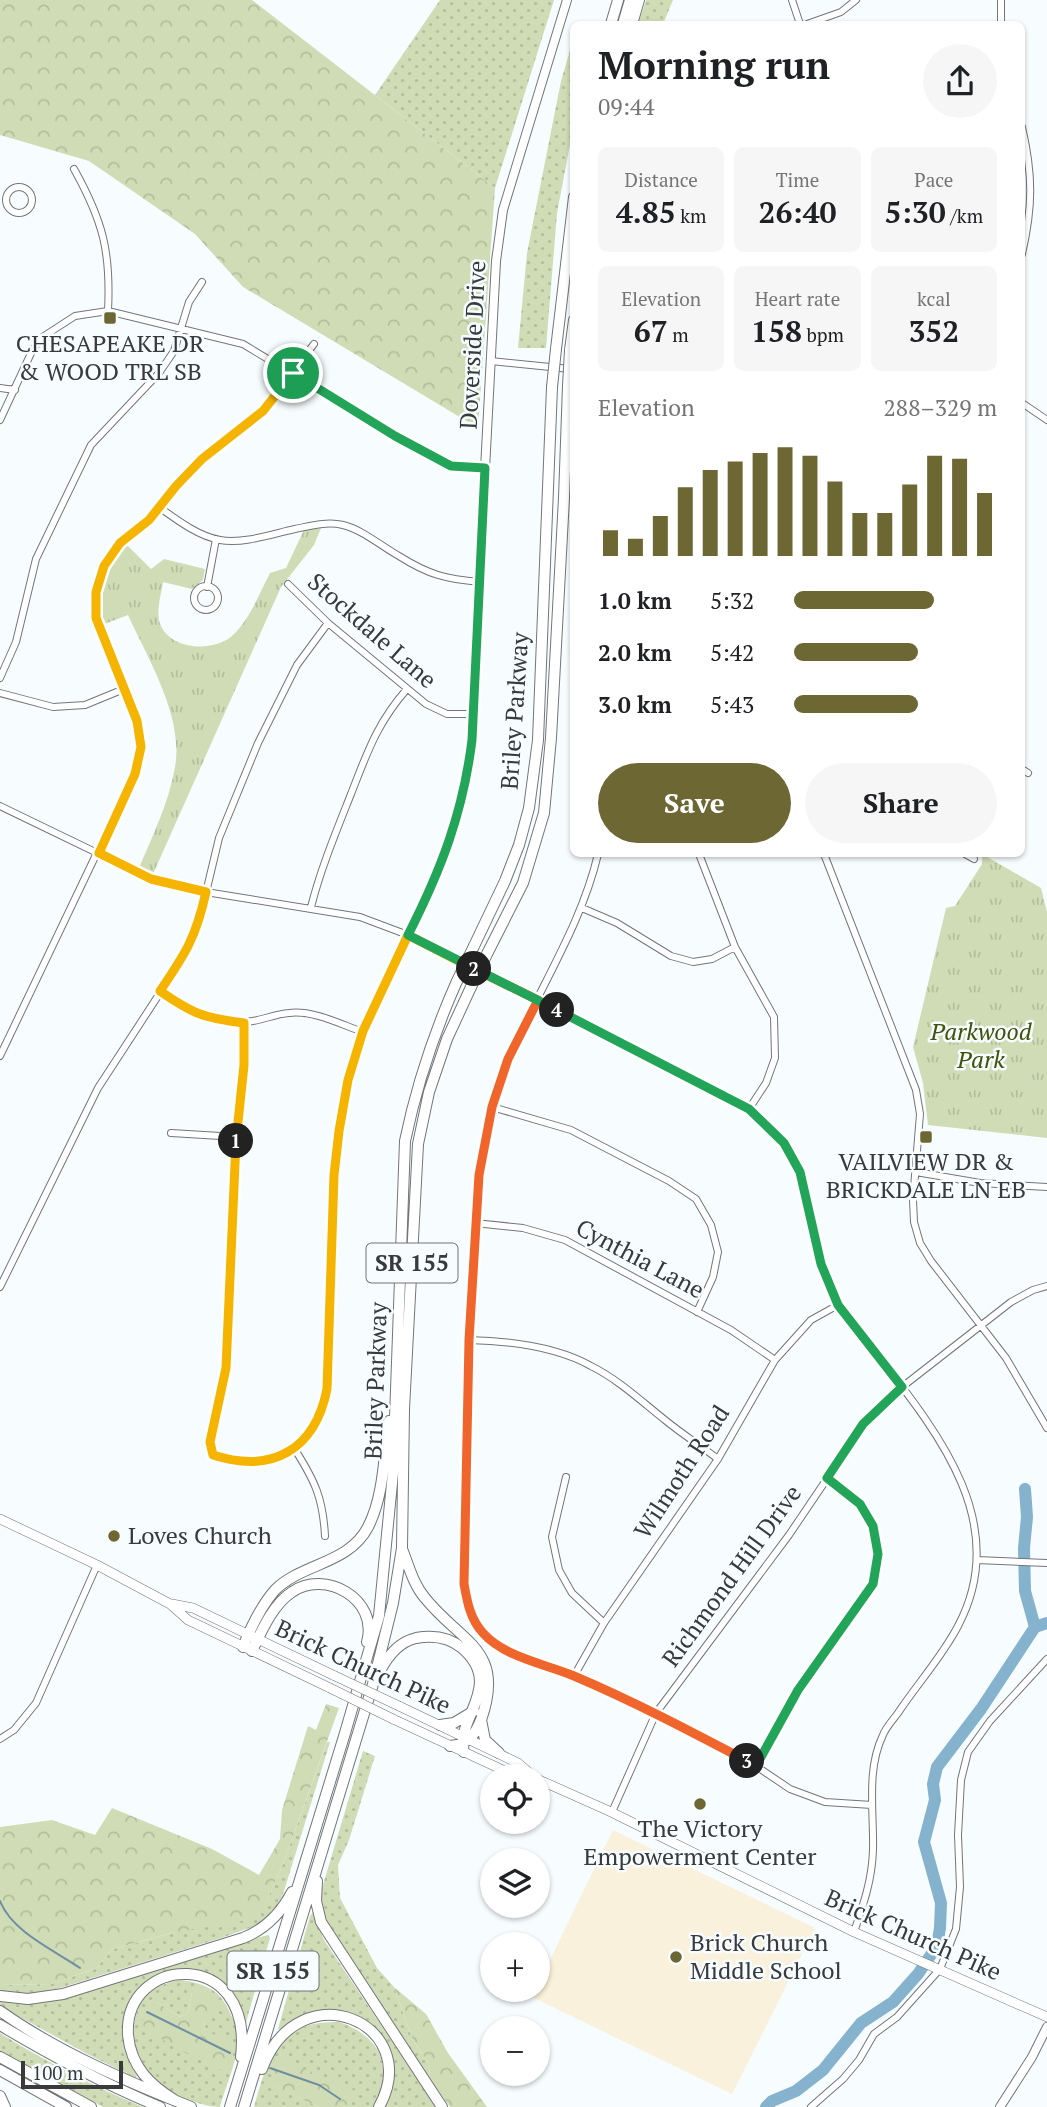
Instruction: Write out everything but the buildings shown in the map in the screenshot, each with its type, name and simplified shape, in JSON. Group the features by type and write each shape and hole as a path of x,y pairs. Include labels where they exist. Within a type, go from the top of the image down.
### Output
{"highway":[{"path":"606,21 612,0"},
{"path":"612,21 618,0"},
{"path":"624,21 630,0"},
{"path":"633,21 639,0"},
{"name":"Briley Parkway","path":"230,2107 379,1616 393,1473 405,1141 415,1090 434,1033 505,881 529,808 538,740 552,387 570,231"},
{"name":"Briley Parkway","path":"245,2107 373,1684 393,1603 402,1548 404,1409 418,1144 429,1092 447,1039 523,883 544,813 554,685 570,349"},
{"path":"247,1649 276,1590 295,1576 338,1556 357,1542 368,1528 378,1500 397,1362"},
{"path":"402,1548 414,1581 423,1596 466,1636 483,1660 488,1683 477,1716 462,1744"},
{"path":"253,1636 278,1605 302,1586 331,1584 355,1599 364,1611 368,1636 347,1710 345,1733"},
{"path":"373,1684 398,1646 414,1639 439,1637 456,1643 474,1661 480,1681 477,1716 485,1741 499,1753"},
{"path":"440,1725 477,1716"},
{"path":"0,1996 28,1999 63,1994 251,1935 281,1912 310,1847"},
{"path":"318,1864 316,1901 321,1923 442,2107"},
{"path":"176,2101 155,2088 142,2075 129,2044 128,2026 132,2009 140,1994 155,1982 182,1973 218,1985 233,2002 239,2014 243,2041 234,2094"},
{"path":"0,2011 49,2041 119,2078 191,2107"},
{"path":"245,2107 269,2052 282,2034 310,2018 331,2015 351,2018 362,2024 372,2032 383,2048 388,2074 387,2088 379,2107"},
{"path":"0,2025 53,2057 160,2107"},
{"path":"0,2057 91,2107"},
{"path":"0,2070 66,2107"},
{"path":"0,2096 5,2107"}],"main road":[{"name":"Brick Church Pike","path":"0,1519 97,1565 170,1604 188,1620 393,1719 462,1744 499,1753 520,1764"},
{"name":"Brick Church Pike","path":"170,1604 193,1608 440,1725 462,1744 494,1764"},
{"name":"Brick Church Pike","path":"550,1785 854,1932 1047,2017"}],"street":[{"name":"Doverside Drive","path":"237,1136 226,1368 210,1442 213,1455 236,1463 265,1462 294,1448 322,1412 327,1389 334,1175 348,1080 363,1031 442,863 456,824 467,780 472,740 471,714 496,261 503,210 566,0"},
{"path":"792,0 799,21"},
{"path":"816,21 841,12 856,0"},
{"path":"1001,0 1001,21"},
{"path":"1025,151 1032,192 1025,240"},
{"path":"74,169 102,227 110,273 108,311"},
{"path":"0,209 8,207 19,213 27,209 31,202 30,193 20,187 12,189 6,195 8,207"},
{"path":"0,678 16,642 36,559 91,444 159,373 174,351 189,302 202,282"},
{"path":"0,420 32,351 41,338 75,316 108,311 243,344 395,436 451,466 485,468"},
{"path":"0,1056 99,853 135,774 141,747 137,721 96,618 96,592 104,566 120,543 149,520 202,459 263,411 314,344"},
{"path":"491,361 570,370"},
{"path":"0,388 15,390"},
{"path":"1025,405 1047,419"},
{"path":"159,507 184,524 222,540 253,538 323,523 342,524 423,570 448,579 480,582"},
{"path":"207,587 216,539"},
{"name":"Stockdale Lane","path":"288,584 328,623 426,704 447,714 471,714"},
{"path":"0,1287 98,1088 186,953 198,926 219,838 258,743 297,665 328,623"},
{"path":"0,693 53,707 85,705 124,689"},
{"path":"311,907 322,866 375,733 388,711 407,689"},
{"path":"0,806 151,879 206,892 360,917 408,935 749,1109 784,1143 800,1172 821,1264 838,1305 902,1387 947,1452 963,1485 975,1522 977,1560 973,1592 958,1627 883,1735 873,1774 870,1886 854,1932"},
{"path":"597,857 582,908 508,1059 492,1107 482,1150 469,1340 464,1584 467,1601 483,1634 499,1646 656,1713 756,1766 790,1788 825,1802 872,1805"},
{"path":"700,857 735,947 774,1017 775,1058 766,1083 749,1109"},
{"path":"825,857 916,1090 920,1114 913,1200 914,1222 920,1243 1006,1358 1047,1428"},
{"path":"970,857 974,859"},
{"path":"582,908 617,923 671,956 693,962 712,958 735,947"},
{"path":"160,991 185,1008 209,1019 244,1023 287,1013 305,1013 363,1031"},
{"path":"171,1133 237,1136 244,1065 244,1023"},
{"path":"492,1107 571,1130 669,1181 696,1199 711,1225 718,1252 713,1278 698,1312"},
{"path":"916,1172 980,1183 1047,1187"},
{"name":"Cynthia Lane","path":"475,1223 523,1228 565,1240 731,1330 775,1360"},
{"name":"Richmond Hill Drive","path":"611,1812 656,1713 789,1535 863,1424 902,1387 1011,1302 1047,1286"},
{"name":"Wilmoth Road","path":"574,1676 604,1623 718,1458 775,1360 811,1320 838,1305"},
{"path":"469,1340 501,1341 546,1350 589,1364 628,1388 665,1420 718,1458"},
{"path":"1039,1412 1047,1407"},
{"path":"294,1448 312,1475 323,1506 325,1536"},
{"path":"566,1477 552,1536 559,1570 572,1594 604,1623"},
{"path":"756,1766 798,1690 873,1584 878,1554 873,1526 860,1504 827,1478"},
{"path":"977,1560 1047,1563"},
{"path":"0,1739 13,1730 36,1703 97,1565"},
{"path":"811,2107 843,2079 859,2060 874,2034 897,2017 937,1968 956,1929 960,1887 958,1835 961,1780 968,1752 990,1721 1047,1658"},
{"path":"1000,2107 1032,2057 1047,2027"}],"shaded area":[{"name":"Brick Church Middle School","path":"613,1830 815,1928 732,2094 542,2002 550,2002 550,1960"}],"green space":[{"path":"0,0 252,0 495,188 478,428 243,287 195,234 89,161 0,135"},
{"path":"440,0 554,0 495,188 375,95"},
{"path":"646,0 673,0 664,21 639,21"},
{"path":"570,51 570,144 557,213 546,348 518,348 527,253 561,81"},
{"path":"321,528 314,545 281,587 153,874 139,868 169,793 176,748 174,728 162,689 128,615 102,625 98,614 98,592 111,561 125,543 151,569 164,559 205,569 203,580 192,589 163,582 158,616 161,626 175,640 184,644 205,646 225,641 233,635 254,606 270,573 286,568 304,530"},
{"name":"Parkwood Park","path":"982,857 987,857 1041,888 1047,912 1047,1138 928,1125 923,1083 913,1047 946,908 955,906 982,864"},
{"path":"326,1704 339,1708 283,1864 266,1902 254,1919 175,1932 113,1949 95,1969 51,1984 0,1985 0,1827 52,1820 95,1835 112,1808 212,1849 259,1875 280,1839 282,1810 308,1726 316,1730"},
{"path":"327,1742 330,1742 284,1891 279,1903 266,1918 252,1927 224,1937 60,1988 30,1994 0,1991 0,1985 51,1984 95,1969 113,1949 266,1902 283,1864"},
{"path":"363,1751 375,1756 349,1840 338,1865 340,1898 377,1968 394,1987 412,2038 429,2064 430,2080 326,1925 320,1895"},
{"path":"313,1912 324,1940 436,2107 384,2107 391,2083 390,2053 382,2036 370,2023 354,2016 317,2014 278,2029"},
{"path":"268,1935 270,1938 245,2026 233,1996 201,1973 185,1970 168,1972 141,1988 124,2017 123,2035 136,2078 0,2006 0,2000 23,2002"},
{"path":"179,1980 196,1983 216,1993 226,2005 236,2025 237,2051 220,2107 195,2102 160,2086 147,2073 137,2054 135,2021 142,2001 154,1989","holes":["192,1993 205,2020 204,2030 142,2017 157,2002 180,2017 188,2013"]},
{"path":"198,1987 212,1992 212,2000 218,2008 205,2020 204,2030 229,2041 233,2050 227,2067 221,2070 175,2048 144,2027 142,2017 148,2005 157,2002 180,2017 188,2013 192,1993"},
{"path":"394,1987 426,2014 448,2053 487,2107 450,2107 430,2080 429,2064 412,2038"},
{"path":"339,2022 365,2036 380,2055 383,2079 373,2107 343,2107 357,2098 270,2084 319,2107 254,2107 271,2057 289,2035 318,2023"},
{"path":"0,2033 70,2073 143,2107 103,2107 0,2052"},
{"path":"281,2059 356,2091 358,2098 343,2107 319,2107 269,2084 276,2064"}],"waterway":[{"path":"1025,1489 1025,1591 1035,1627"},
{"path":"766,2107 772,2101 796,2091 823,2070 861,2023 893,2002 918,1974 937,1946 941,1903 924,1842 935,1800 933,1784 937,1767 981,1709 1035,1627 1047,1623"},
{"path":"0,1901 6,1912 24,1931 80,1968"},
{"path":"147,2012 230,2053"},
{"path":"270,2068 319,2085 340,2099"}],"place":[{"name":"CHESAPEAKE DR & WOOD TRL SB","path":"110,318"},
{"name":"VAILVIEW DR & BRICKDALE LN EB","path":"926,1137"},
{"name":"Loves Church","path":"114,1536"},
{"name":"The Victory Empowerment Center","path":"700,1804"},
{"name":"Brick Church Middle School","path":"676,1957"}],"route":[{"path":"293,373 263,411 202,459 149,520 120,543 104,566 96,592 96,618 137,721 141,747 135,774 99,853 151,879 206,892 198,926 186,953 160,991 185,1008 209,1019 244,1023 244,1065 237,1136 226,1368 210,1442 213,1455 236,1463 265,1462 294,1448 322,1412 327,1389 334,1175 348,1080 363,1031 408,935 538,1000 508,1059 492,1107 479,1175 469,1340 464,1584 467,1601 483,1634 499,1646 656,1713 756,1766 798,1690 873,1584 878,1554 873,1526 860,1504 827,1478 863,1424 902,1387 838,1305 821,1264 800,1172 784,1143 749,1109 538,1000 473,968 408,935 442,863 456,824 467,780 472,740 471,714 485,468 451,466 395,436 293,373"}]}
